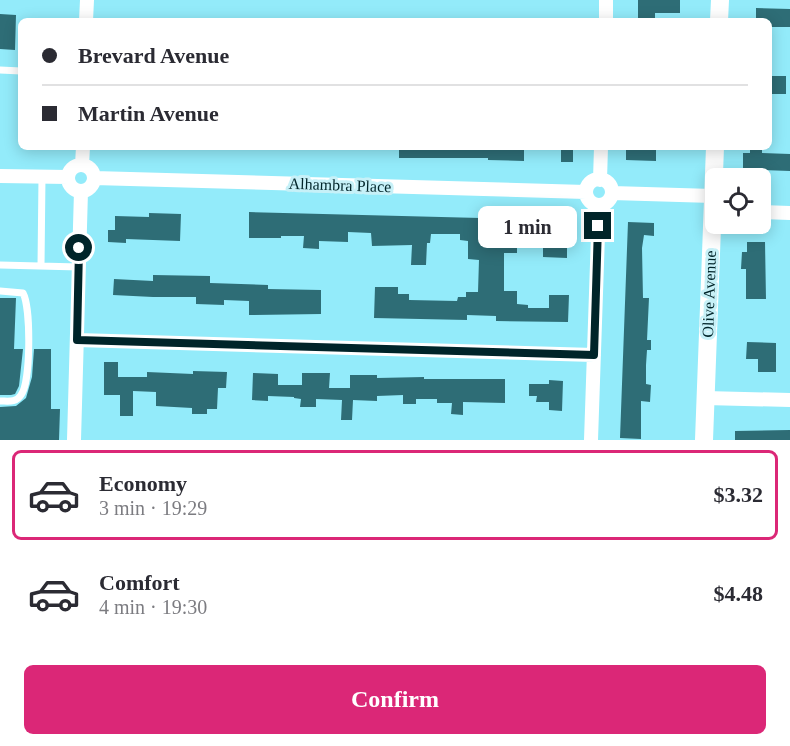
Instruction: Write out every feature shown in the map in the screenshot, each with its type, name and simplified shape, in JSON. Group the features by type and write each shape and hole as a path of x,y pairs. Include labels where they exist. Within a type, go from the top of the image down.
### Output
{"street":[{"path":"86,18 87,0"},
{"path":"606,0 606,18"},
{"path":"719,18 720,0"},
{"path":"82,165 83,150"},
{"path":"600,180 601,150"},
{"name":"Olive Avenue","path":"715,150 715,168"},
{"path":"82,165 92,171 94,178 91,186 81,191 70,185 68,177 74,167 82,165"},
{"path":"0,176 68,177"},
{"name":"Alhambra Place","path":"94,178 586,192"},
{"path":"600,180 608,182 612,193 606,203 599,205 592,202 586,192 591,183 600,180"},
{"path":"74,440 81,191"},
{"path":"612,193 705,204"},
{"path":"591,440 599,205"},
{"path":"771,212 790,213"},
{"name":"Olive Avenue","path":"704,440 713,234"},
{"path":"77,340 594,355"},
{"path":"705,398 790,400"}],"lane":[{"path":"0,70 18,71"},
{"path":"41,266 42,177"},
{"path":"0,265 79,267"},
{"path":"0,291 23,293 26,299 29,324 26,386 20,398 13,402 0,401"}],"building":[{"path":"638,0 680,0 680,13 655,13 655,18 638,18"},
{"path":"756,8 790,9 790,27 772,27 772,18 756,18"},
{"path":"0,14 16,15 15,50 0,49"},
{"path":"772,76 786,76 786,94 772,94"},
{"path":"399,150 524,150 524,161 488,160 488,158 399,158"},
{"path":"561,150 573,150 573,162 561,162"},
{"path":"626,150 656,150 656,161 626,160"},
{"path":"750,150 762,150 762,153 790,154 790,171 743,168 743,153 750,153"},
{"path":"249,212 553,220 553,225 560,225 560,245 567,246 567,258 543,257 543,244 517,243 517,253 504,253 504,291 517,291 517,304 528,305 528,308 549,308 549,295 569,295 568,322 496,321 496,316 467,315 467,320 374,318 375,287 398,287 398,294 409,294 409,300 457,301 458,297 466,297 466,292 478,292 479,260 468,259 468,241 460,240 460,234 431,234 430,243 427,243 426,265 411,265 412,245 372,246 371,233 348,232 348,242 319,241 319,249 303,248 304,236 249,238"},
{"path":"149,213 181,214 180,241 126,239 126,243 108,242 108,230 115,230 115,216 149,217"},
{"path":"628,222 654,223 654,236 644,235 642,248 643,298 649,298 647,340 651,340 651,350 647,350 646,384 651,385 650,402 641,401 641,439 620,438"},
{"path":"747,242 765,242 766,299 746,299 746,269 741,269 742,252 747,252"},
{"path":"153,275 210,276 210,283 268,285 268,289 321,290 321,314 249,315 249,301 224,300 224,305 196,304 196,297 113,295 114,279 153,281"},
{"path":"0,298 16,298 14,349 23,349 19,386 15,394 11,395 0,395"},
{"path":"747,342 776,343 776,372 758,372 758,359 746,359"},
{"path":"34,349 51,349 51,409 60,409 59,440 0,440 0,407 16,406 26,398 32,377"},
{"path":"104,362 118,362 118,377 147,377 147,372 193,374 193,371 227,372 226,388 218,388 217,409 207,409 207,414 192,414 192,408 156,406 156,392 133,391 133,416 120,416 120,395 104,395"},
{"path":"253,373 278,374 278,385 302,385 302,373 330,373 329,388 350,388 350,375 377,375 377,378 505,379 505,403 463,402 463,415 451,414 452,403 437,403 437,399 416,399 416,404 403,404 403,395 377,396 377,401 353,400 352,420 341,420 342,400 316,399 316,407 300,407 301,399 294,397 268,396 268,401 252,400"},
{"path":"549,380 563,381 562,411 549,410 549,402 536,402 537,396 529,396 529,384 549,384"},
{"path":"790,430 790,440 735,440 735,431"}],"route":[{"path":"79,248 77,340 594,355 598,226"}]}
